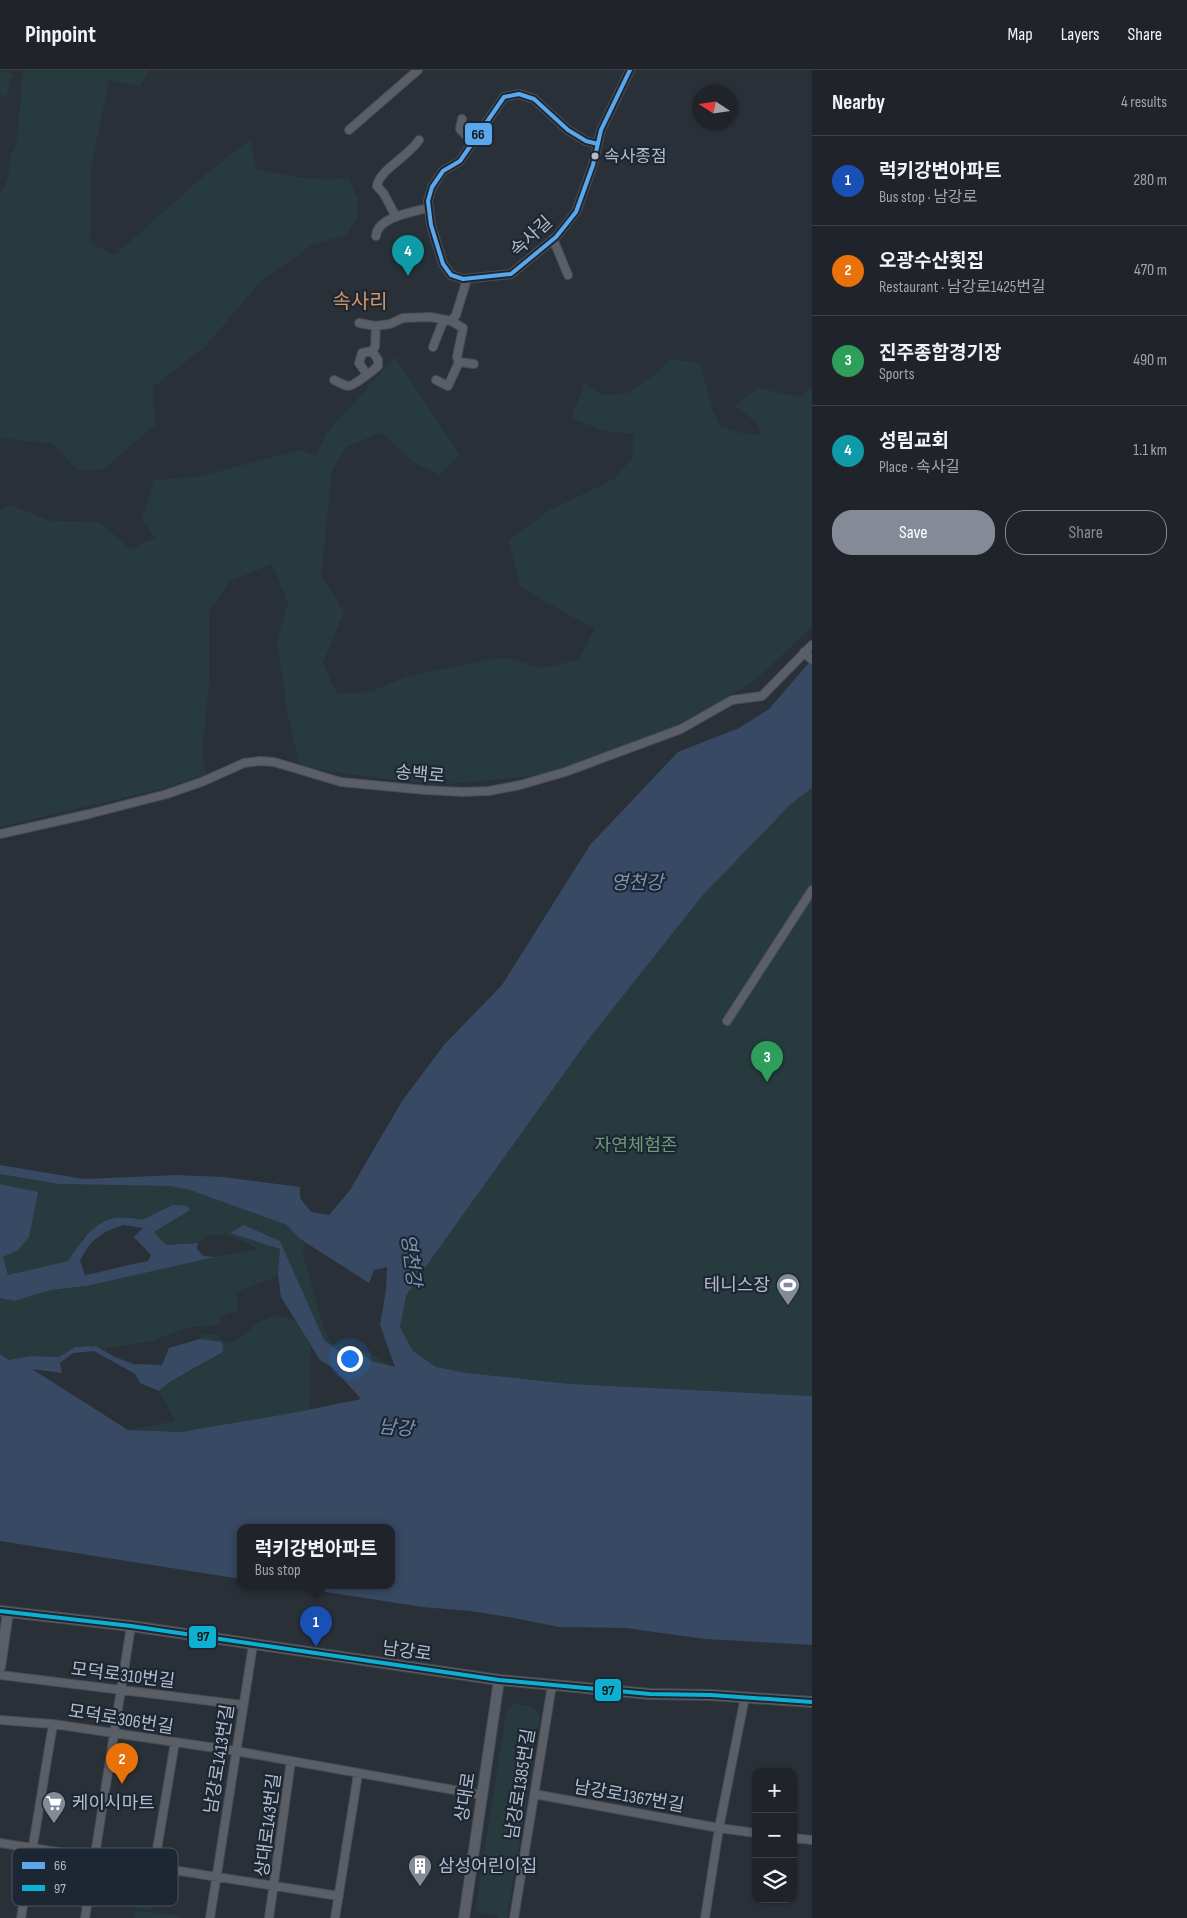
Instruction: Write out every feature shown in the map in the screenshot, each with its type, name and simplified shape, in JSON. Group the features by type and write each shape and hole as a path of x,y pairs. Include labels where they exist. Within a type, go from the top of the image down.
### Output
{"street":[{"path":"349,130 418,70"},
{"name":"속사길","path":"467,279 512,274 553,239 576,212 593,165 601,130 630,70"},
{"path":"433,347 442,324 456,315 467,279 451,275 443,264 431,225 428,201 432,187 442,172 460,161 504,98 520,94 534,99 568,130 586,141 598,144"},
{"path":"462,119 460,129 472,142"},
{"path":"396,217 384,194 377,186 378,182 393,164 414,149 419,140"},
{"path":"376,236 382,224 396,217 428,208"},
{"path":"553,239 568,275"},
{"path":"359,323 376,326 390,324 403,318 431,317 448,321 463,328 457,357 459,362 448,386 436,380"},
{"path":"372,351 376,326"},
{"path":"366,373 360,362 362,353 372,351"},
{"path":"334,380 350,386 355,385 366,373 378,366 378,360 372,351"},
{"path":"459,362 474,364"},
{"name":"송백로","path":"0,834 150,798 204,781 244,763 260,761 274,762 341,782 425,790 489,791 520,785 565,772 682,729 732,700 762,696 812,645"},
{"path":"804,652 812,660"},
{"path":"727,1021 812,890"},
{"path":"0,1667 4,1612"},
{"name":"남강로","path":"4,1612 131,1626 500,1680 650,1694 711,1694 812,1702"},
{"path":"95,1848 131,1626"},
{"name":"남강로1413번길","path":"210,1918 253,1645"},
{"name":"모덕로310번길","path":"0,1675 243,1705"},
{"name":"상대로","path":"464,1918 500,1680"},
{"name":"남강로1385번길","path":"514,1918 552,1685"},
{"path":"711,1694 812,1697"},
{"path":"705,1918 719,1828 745,1697"},
{"name":"모덕로306번길","path":"0,1720 53,1724 236,1752"},
{"path":"0,1843 33,1848 53,1724"},
{"path":"157,1848 175,1742"},
{"name":"상대로143번길","path":"236,1752 482,1795"},
{"name":"상대로143번길","path":"291,1761 273,1885 339,1896"},
{"path":"335,1918 358,1774"},
{"name":"남강로1367번길","path":"534,1794 752,1832"},
{"path":"797,1838 812,1840"},
{"path":"178,1872 273,1885 268,1918"}],"green space":[{"path":"23,70 150,70 140,86 109,80 91,167 90,243 115,255 208,172 250,140 256,169 302,178 349,178 358,199 357,218 346,235 312,245 261,281 206,346 153,387 155,425 102,470 78,470 53,444 0,438 0,194 8,179 10,158 17,141"},
{"path":"0,71 13,74 6,97 0,95"},
{"path":"395,357 460,455 440,475 413,462 382,432 346,447 332,471 321,575 344,612 323,663 337,694 371,692 405,677 485,660 509,658 540,668 579,660 595,628 563,612 521,587 508,540 550,510 614,479 632,458 634,434 604,431 571,418 585,384 602,395 628,393 661,370 670,359 700,363 712,408 720,426 741,433 762,435 757,423 735,406 757,388 801,397 812,388 812,627 752,683 667,730 538,776 432,785 333,772 299,764 288,715 277,642 288,604 272,564 230,581 209,611 209,685 202,750 206,775 166,788 0,827 0,510 10,505 51,521 100,522 130,549 155,538 142,519 154,480 197,477 299,450 316,456 326,434"},
{"name":"자연체험존","path":"812,788 812,1396 571,1384 467,1373 436,1367 413,1351 400,1327 406,1296 417,1279 591,1036 703,895 791,804"},
{"path":"0,1174 59,1184 170,1186 190,1190 288,1225 305,1243 303,1255 323,1326 331,1343 352,1347 352,1361 323,1340 280,1241 244,1225 231,1233 280,1249 278,1276 236,1292 238,1310 221,1317 220,1324 186,1328 153,1341 102,1349 96,1346 75,1347 59,1357 31,1356 9,1360 0,1354 0,1298 15,1301 50,1290 87,1286 259,1249 220,1234 205,1237 198,1243 166,1245 153,1232 157,1214 142,1220 130,1217 84,1236 68,1261 8,1275 3,1257 18,1250 38,1192 0,1184"},
{"path":"277,1315 295,1320 311,1346 310,1410 181,1432 128,1430 175,1421 159,1391 168,1383 223,1352 169,1348 200,1339 201,1334 216,1335 228,1344 241,1337 259,1322"},
{"path":"352,1347 372,1355 395,1368 372,1361"},
{"path":"513,1704 531,1706 540,1715 507,1918 498,1918 498,1915 475,1912 506,1713"},
{"path":"135,1906 153,1906 152,1910 135,1908"},
{"path":"135,1910 181,1916 180,1918 134,1918"}],"water":[{"path":"812,662 812,788 791,804 703,895 591,1036 417,1279 406,1296 400,1327 413,1351 436,1367 467,1373 571,1384 812,1396 812,1645 705,1639 626,1628 559,1627 470,1611 422,1607 307,1589 395,1589 395,1524 237,1524 237,1578 0,1541 0,1354 9,1360 31,1356 59,1357 75,1347 96,1346 115,1357 133,1364 162,1365 169,1348 200,1339 222,1342 223,1352 168,1383 159,1391 140,1383 135,1374 94,1351 73,1353 60,1363 62,1373 32,1369 128,1430 181,1432 361,1399 333,1368 320,1360 281,1297 278,1273 280,1249 230,1233 244,1225 280,1241 324,1340 352,1361 352,1347 372,1361 395,1367 380,1325 386,1290 387,1267 374,1270 369,1283 300,1239 287,1225 190,1190 170,1186 59,1184 0,1174 0,1165 84,1179 177,1175 223,1177 300,1187 300,1198 311,1212 329,1215 350,1190 402,1101 444,1045 502,985 590,845 678,752 739,728 769,709 807,665"},
{"path":"0,1184 38,1192 29,1237 18,1250 3,1257 8,1275 68,1261 90,1232 106,1221 116,1218 142,1220 173,1205 187,1206 190,1210 154,1232 166,1245 198,1243 197,1249 203,1256 215,1257 87,1286 50,1290 15,1301 0,1298","holes":["124,1225 143,1228 134,1237 151,1255 148,1261 85,1275 80,1261 88,1247 98,1237 109,1230"]}],"transit line":[{"name":"66","path":"598,144 586,141 568,130 534,99 519,94 504,97 460,161 443,171 432,187 428,201 431,225 443,264 451,275 463,279 511,274 556,237 576,212 593,165 601,130 630,70"},
{"name":"97","path":"0,1611 131,1626 499,1680 650,1694 711,1695 812,1702"}],"place":[{"name":"속사종점","path":"595,156"},
{"name":"성림교회","path":"408,276"},
{"name":"진주종합경기장","path":"767,1082"},
{"name":"테니스장","path":"788,1306"},
{"name":"럭키강변아파트","path":"316,1647"},
{"name":"오광수산횟집","path":"122,1784"},
{"name":"케이시마트","path":"54,1824"},
{"name":"삼성어린이집","path":"420,1887"}],"district":[{"name":"속사리","path":"360,301"}],"water label":[{"name":"영천강","path":"637,882"},
{"name":"영천강","path":"412,1260"},
{"name":"남강","path":"396,1427"}]}
